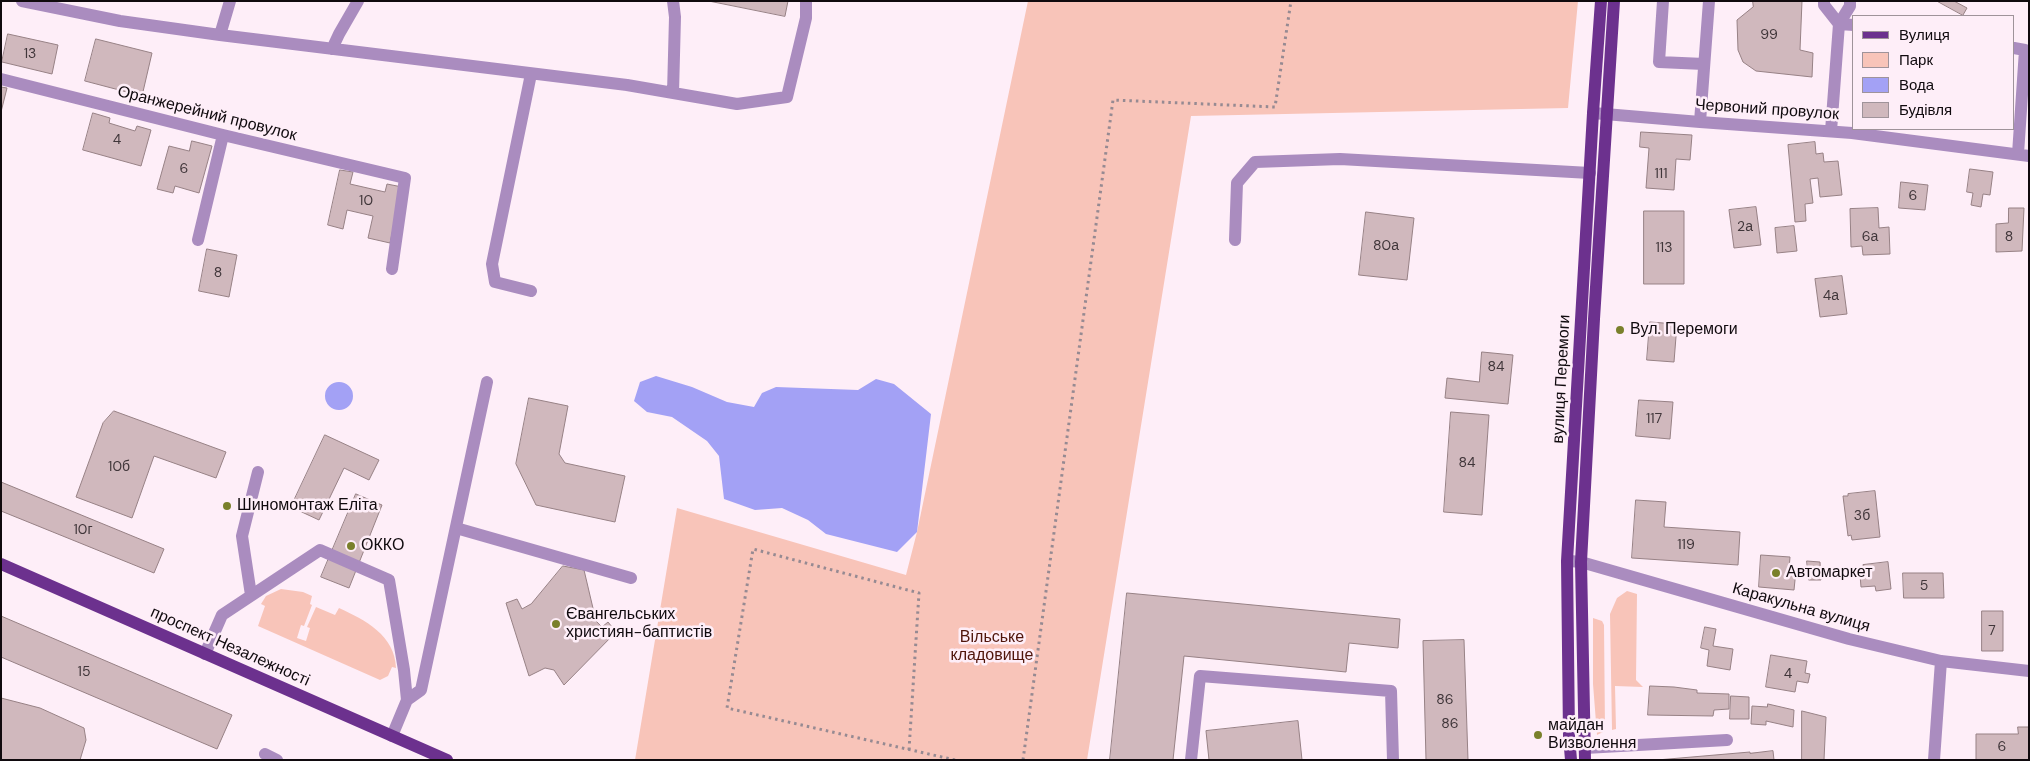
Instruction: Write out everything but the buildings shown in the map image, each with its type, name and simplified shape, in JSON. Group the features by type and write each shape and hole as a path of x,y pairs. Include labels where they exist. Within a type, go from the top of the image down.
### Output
{"main road":[{"name":"вулиця Перемоги","path":"1585,754 1581,562 1599,113 1601,1"},
{"name":"вулиця Перемоги","path":"1571,760 1569,736 1567,561 1590,173 1614,1"},
{"name":"проспект Незалежності","path":"1,564 447,760"}],"street":[{"path":"22,1 120,21 627,86 737,104 786,97 806,18 806,1"},
{"path":"220,35 230,1"},
{"path":"332,49 338,34 358,1"},
{"path":"673,1 675,17 673,94"},
{"path":"1664,1 1659,62 1704,64"},
{"path":"1700,122 1709,1"},
{"path":"1824,1 1824,5 1840,24 1852,25"},
{"path":"1831,131 1840,24 1850,6 1850,1"},
{"path":"2015,48 2025,50 2023,155"},
{"path":"531,74 492,264 495,282 531,291"},
{"name":"Оранжерейний провулок","path":"1,78 223,136 405,178 392,270"},
{"name":"Червоний провулок","path":"1599,113 1831,131 2023,155"},
{"path":"198,240 223,136"},
{"path":"1235,240 1237,183 1255,162 1340,159 1590,173"},
{"path":"407,700 421,690 487,382"},
{"path":"251,595 242,536 258,472"},
{"path":"456,528 631,578"},
{"path":"206,654 222,615 320,550 389,580 407,700 392,736"},
{"name":"Каракульна вулиця","path":"1567,561 1581,562 1804,627 1941,661 2029,671"},
{"path":"1934,760 1941,661"},
{"path":"1191,760 1200,676 1392,692 1393,760"},
{"path":"1585,754 1727,740"}],"path":[{"path":"1023,760 1113,100 1275,107 1291,1"},
{"path":"909,750 919,593 753,549 727,708 909,750 955,760"}],"green space":[{"name":"Вільське кладовище","path":"1028,1 1578,1 1568,108 1191,116 1087,760 635,760 677,508 906,575 917,532"},
{"path":"281,589 303,592 312,596 310,604 312,605 304,626 301,625 297,638 306,641 310,628 307,627 316,607 335,615 339,608 377,630 390,646 396,668 392,667 388,676 380,680 258,626 265,606 261,604 266,596"},
{"path":"1627,591 1637,594 1636,680 1643,687 1615,686 1616,729 1612,730 1610,614 1617,598"},
{"path":"1593,618 1602,621 1604,625 1605,731 1597,735 1593,684"}],"water":[{"path":"656,376 692,387 727,402 754,407 762,393 776,387 858,390 876,379 894,384 931,414 917,532 897,552 826,534 808,520 782,508 755,510 724,499 719,456 707,441 672,417 647,412 634,401 640,382"},
{"path":"339,382 349,386 353,396 349,406 339,410 329,406 325,396 329,386"}],"place":[{"name":"Вул. Перемоги","path":"1620,330"},
{"name":"Шиномонтаж Еліта","path":"227,506"},
{"name":"ОККО","path":"351,546"},
{"name":"Автомаркет","path":"1776,573"},
{"name":"Євангельських християн-баптистів","path":"556,624"},
{"name":"майдан Визволення","path":"1538,735"}]}
